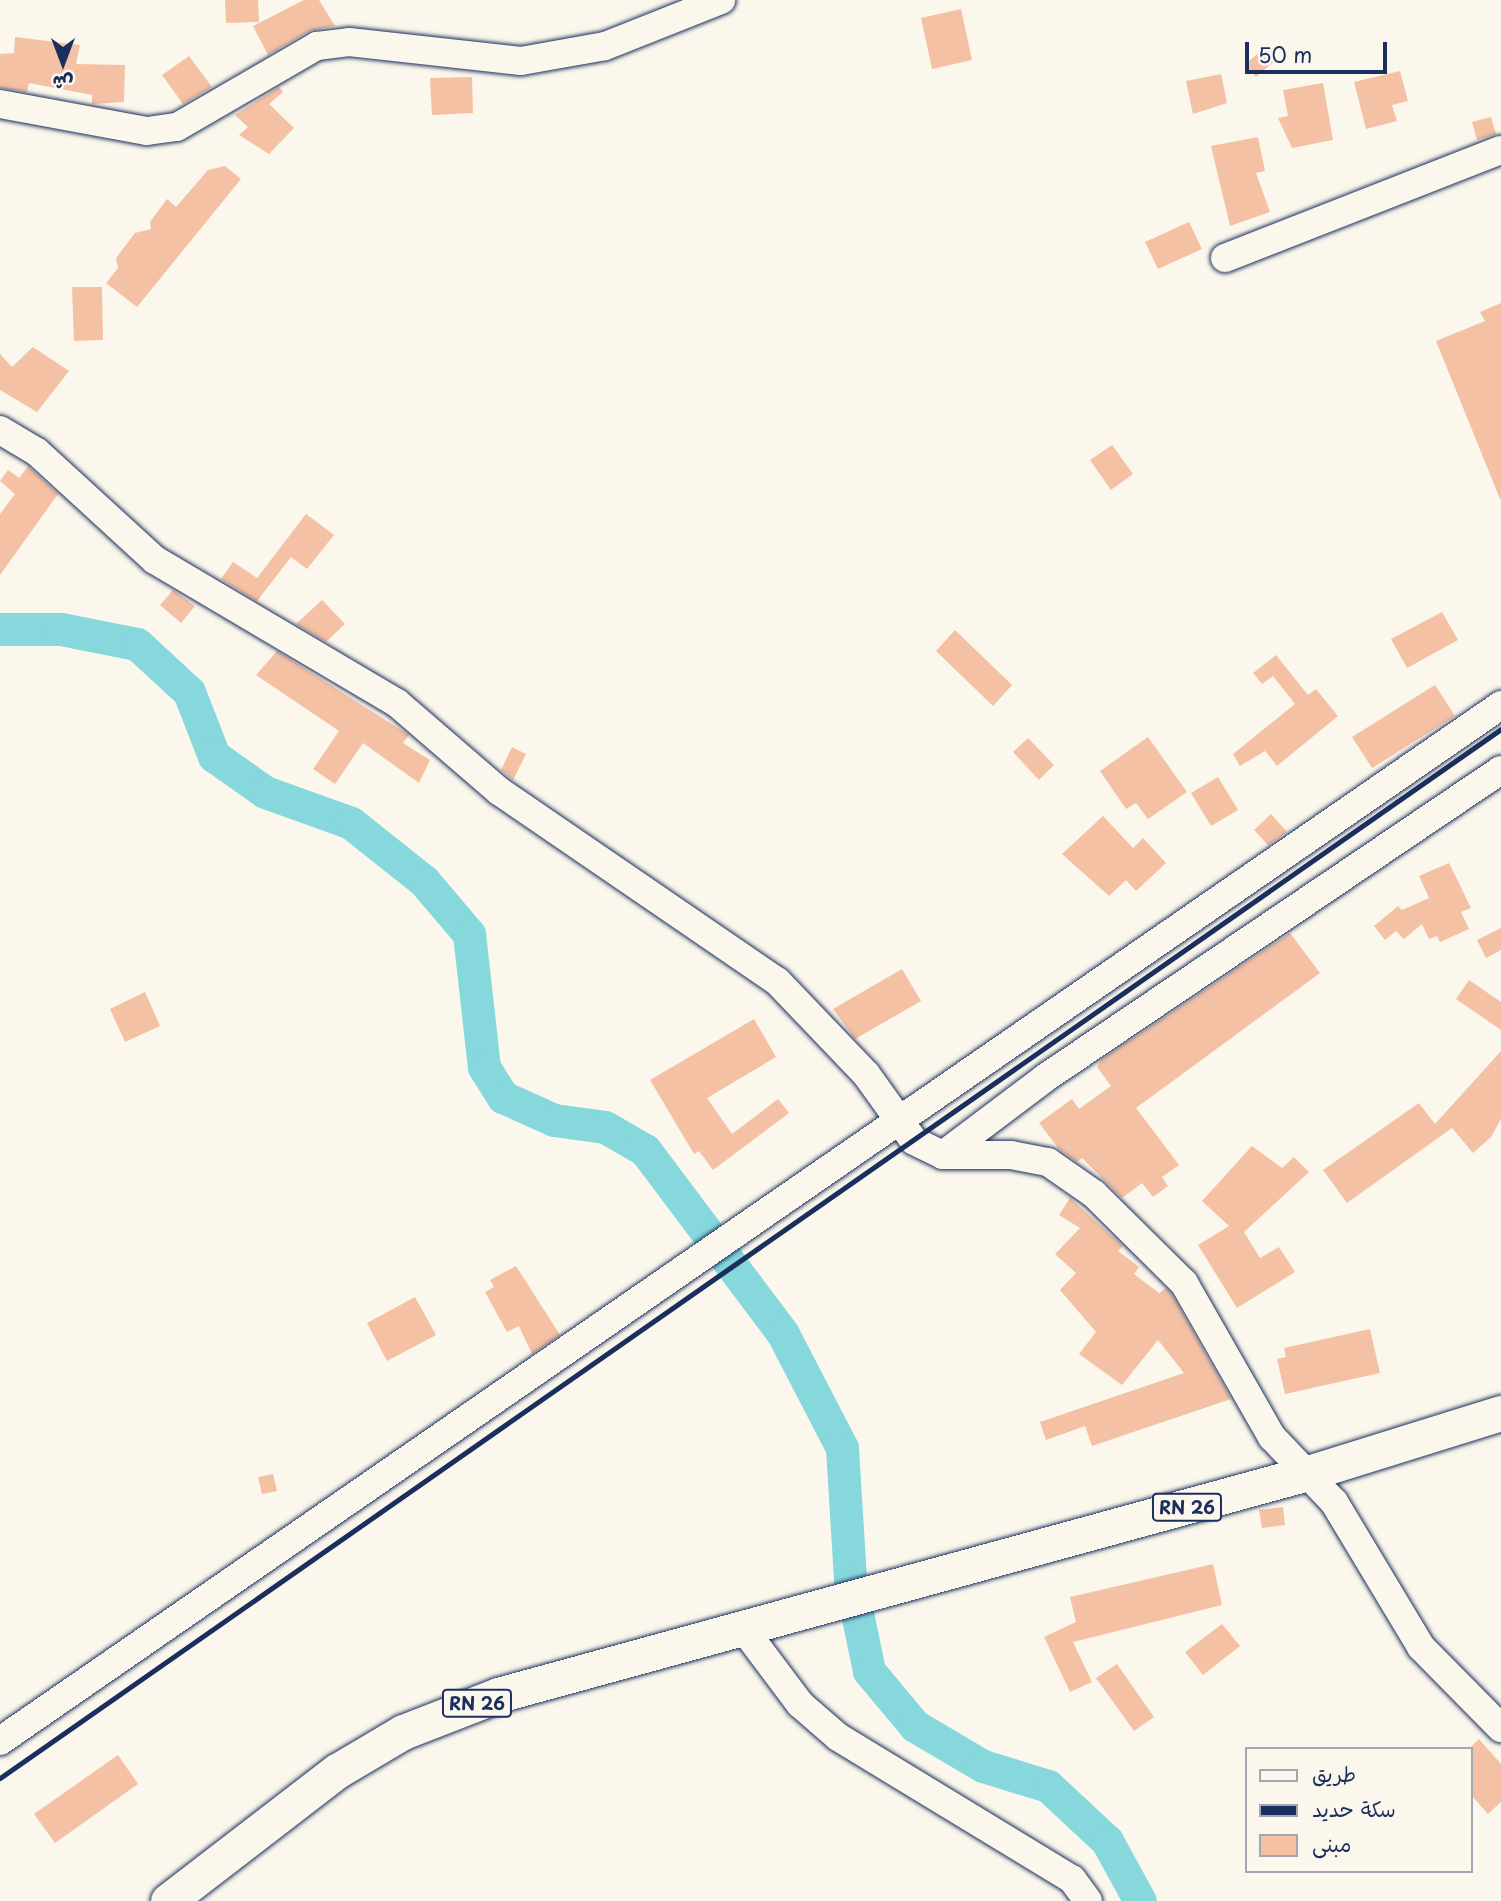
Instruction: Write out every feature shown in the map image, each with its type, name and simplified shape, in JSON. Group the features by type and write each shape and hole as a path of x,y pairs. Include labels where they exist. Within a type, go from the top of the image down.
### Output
{"main road":[{"name":"RN 26","path":"168,1901 337,1771 403,1732 498,1695 1308,1473 1501,1413"}],"street":[{"path":"0,104 147,131 177,127 317,46 349,42 521,61 605,46 721,0"},
{"path":"1225,258 1501,150"},
{"path":"0,429 37,452 155,560 397,703 499,791 778,981 866,1074 914,1141 943,1155 1011,1155 1048,1162 1094,1194 1184,1283 1272,1437 1334,1502 1421,1647 1501,1728"},
{"path":"0,1741 1501,705"},
{"path":"943,1155 1045,1078 1501,770"},
{"path":"743,1628 800,1704 838,1737 1072,1879 1088,1901"}],"building":[{"path":"225,0 258,0 259,22 226,23"},
{"path":"304,0 319,0 335,26 309,31 268,55 253,26"},
{"path":"961,9 972,60 932,69 921,18"},
{"path":"15,37 80,45 76,64 125,65 124,102 92,104 92,95 29,83 27,92 0,88 0,54 14,53"},
{"path":"1266,47 1277,59 1256,77 1245,64"},
{"path":"189,56 212,87 183,104 162,75"},
{"path":"1400,71 1408,101 1392,105 1397,121 1366,129 1354,82"},
{"path":"1221,74 1227,103 1193,114 1186,81"},
{"path":"472,77 473,113 432,115 430,78"},
{"path":"1323,83 1333,140 1292,148 1278,118 1288,116 1283,90"},
{"path":"279,87 283,92 269,104 294,128 269,154 239,135 248,127 235,115"},
{"path":"1491,117 1496,134 1477,140 1472,122"},
{"path":"1258,137 1265,171 1256,173 1270,212 1230,226 1211,146"},
{"path":"225,166 241,179 137,307 106,283 118,268 116,258 135,233 151,229 150,222 167,199 176,207 208,170"},
{"path":"1189,222 1202,249 1158,269 1145,242"},
{"path":"72,287 102,287 103,340 74,341"},
{"path":"1501,303 1500,499 1436,341 1485,321 1480,312"},
{"path":"33,347 69,371 37,412 0,390 0,354 12,367"},
{"path":"1112,445 1133,474 1111,490 1090,460"},
{"path":"28,466 58,494 0,575 0,514 15,494 0,481 8,470 19,478"},
{"path":"306,514 334,535 307,569 291,557 257,601 221,579 233,562 257,578"},
{"path":"173,590 195,606 181,623 160,605"},
{"path":"322,600 345,624 326,642 296,624"},
{"path":"1442,612 1458,640 1407,668 1391,639"},
{"path":"955,630 1012,685 993,706 936,651"},
{"path":"277,651 409,735 403,743 430,760 419,783 363,743 335,784 313,769 339,731 256,675"},
{"path":"1276,655 1308,695 1316,689 1338,716 1277,766 1265,751 1240,766 1233,754 1295,704 1273,676 1262,684 1253,673"},
{"path":"1435,685 1455,716 1372,768 1352,737"},
{"path":"1148,737 1187,792 1148,819 1136,803 1126,809 1100,771"},
{"path":"1028,738 1054,765 1039,780 1013,752"},
{"path":"512,747 526,754 513,780 501,770"},
{"path":"1218,777 1238,810 1211,826 1191,793"},
{"path":"1271,814 1287,832 1268,845 1254,830"},
{"path":"1103,816 1133,848 1143,838 1166,863 1136,891 1126,880 1109,896 1062,854"},
{"path":"1449,863 1471,908 1461,912 1469,929 1440,942 1437,936 1429,939 1422,924 1404,939 1396,931 1385,940 1374,926 1398,906 1402,910 1429,898 1419,876"},
{"path":"1501,928 1501,950 1486,958 1477,940"},
{"path":"1290,933 1320,973 1136,1108 1179,1165 1162,1177 1168,1186 1153,1197 1142,1183 1122,1198 1082,1158 1077,1162 1059,1149 1039,1123 1072,1099 1079,1109 1111,1086 1097,1067 1101,1060"},
{"path":"902,969 921,1001 855,1039 833,1009"},
{"path":"1469,980 1501,1002 1501,1030 1456,999"},
{"path":"145,992 160,1026 125,1042 110,1009"},
{"path":"754,1019 776,1057 707,1098 732,1134 778,1099 789,1113 713,1170 699,1151 694,1154 650,1080"},
{"path":"1501,1051 1501,1119 1491,1137 1473,1153 1452,1128 1347,1203 1323,1170 1419,1103 1435,1124"},
{"path":"1252,1146 1282,1168 1294,1157 1309,1172 1244,1232 1260,1258 1279,1247 1295,1272 1237,1308 1198,1245 1229,1226 1202,1201"},
{"path":"1070,1198 1123,1246 1118,1251 1139,1267 1134,1274 1159,1293 1166,1288 1171,1293 1231,1399 1092,1446 1085,1426 1046,1440 1040,1422 1184,1373 1158,1340 1122,1385 1079,1354 1096,1332 1060,1290 1076,1273 1055,1254 1080,1228 1059,1215"},
{"path":"516,1266 560,1335 532,1354 519,1326 507,1332 485,1292 494,1287 490,1280"},
{"path":"415,1297 436,1335 387,1361 367,1323"},
{"path":"1370,1329 1380,1373 1285,1394 1277,1359 1286,1357 1284,1348"},
{"path":"273,1474 277,1491 262,1494 258,1477"},
{"path":"1283,1507 1285,1525 1262,1528 1259,1510"},
{"path":"1213,1564 1222,1605 1073,1642 1092,1682 1070,1692 1044,1637 1076,1622 1070,1597"},
{"path":"1222,1624 1240,1646 1203,1675 1185,1652"},
{"path":"1117,1664 1154,1717 1134,1731 1096,1678"},
{"path":"1479,1739 1501,1764 1501,1802 1488,1814 1473,1797 1471,1747"},
{"path":"118,1755 138,1784 55,1843 34,1814"}],"waterway":[{"path":"0,629 61,629 137,644 189,692 214,756 265,792 351,823 424,881 469,934 484,1067 503,1097 554,1120 605,1127 645,1150 783,1334 842,1448 850,1579 869,1671 915,1726 983,1766 1048,1786 1107,1841 1140,1901"}],"railway":[{"path":"0,1778 1501,729"}]}
